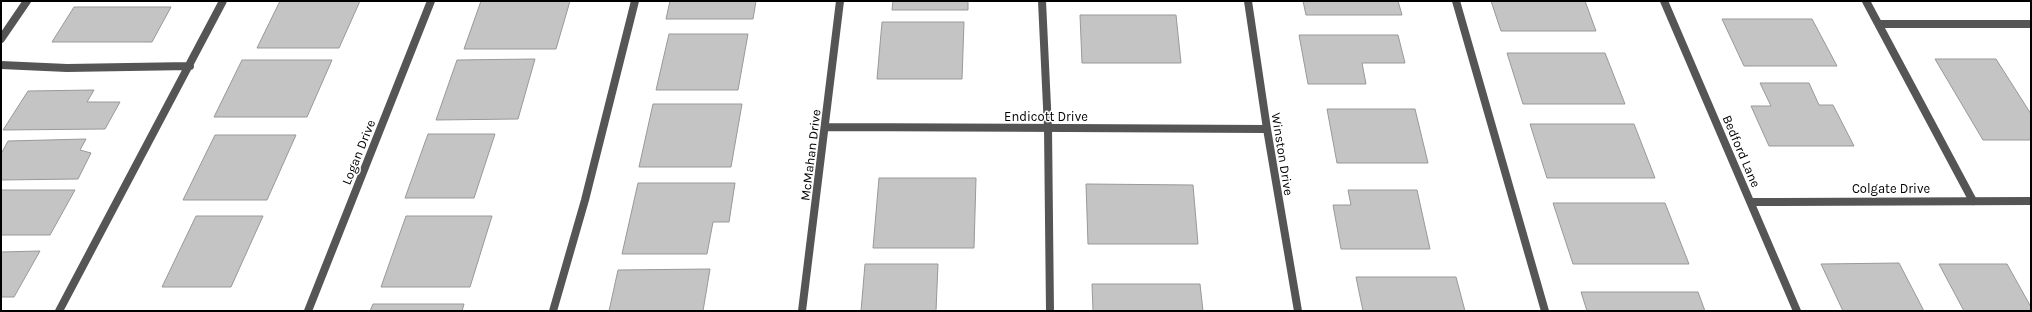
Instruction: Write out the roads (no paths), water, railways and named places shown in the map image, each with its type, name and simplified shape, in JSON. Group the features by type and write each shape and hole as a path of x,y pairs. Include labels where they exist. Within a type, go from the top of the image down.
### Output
{"street":[{"path":"1,39 27,1"},
{"path":"59,311 190,66 223,1"},
{"name":"Logan Drive","path":"308,311 431,1"},
{"path":"553,311 585,200 635,1"},
{"name":"McMahan Drive","path":"802,311 826,127 840,1"},
{"path":"1042,1 1048,128 1050,311"},
{"name":"Winston Drive","path":"1248,1 1267,128 1298,311"},
{"path":"1456,1 1545,311"},
{"name":"Bedford Lane","path":"1664,1 1797,311"},
{"path":"1866,1 1880,24 1973,201"},
{"path":"1880,24 2031,24"},
{"path":"1,65 67,68 190,66"},
{"name":"Endicott Drive","path":"826,127 1267,128"},
{"name":"Colgate Drive","path":"1751,202 2031,201"}]}
